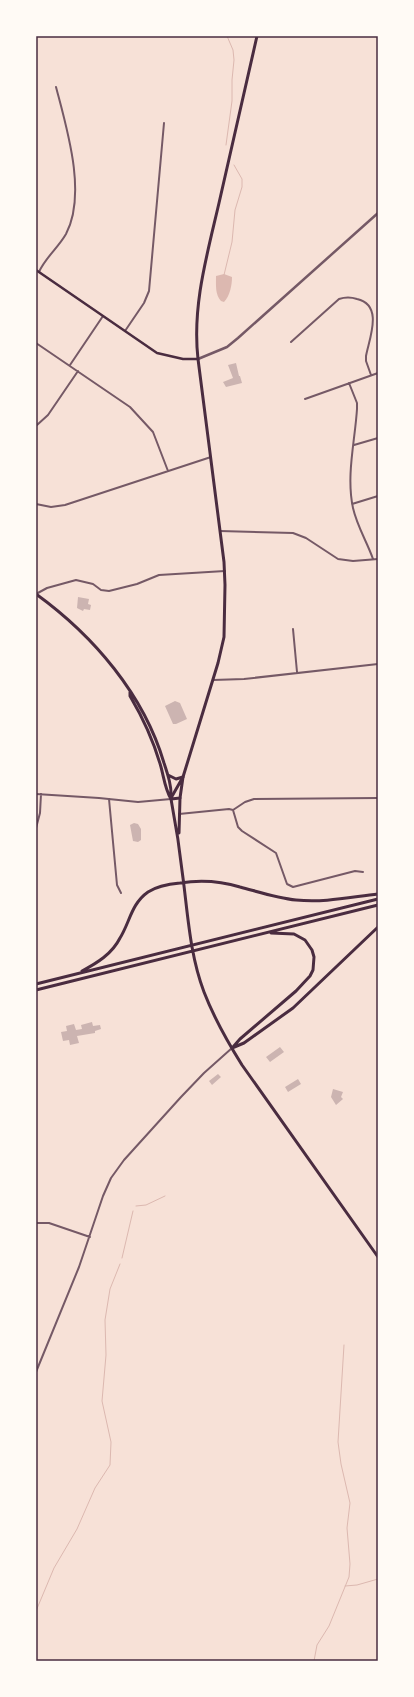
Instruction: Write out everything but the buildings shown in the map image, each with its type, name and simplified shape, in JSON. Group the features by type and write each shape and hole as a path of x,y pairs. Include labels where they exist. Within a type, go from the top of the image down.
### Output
{"main road":[{"path":"178,841 180,798 183,777 213,680 224,636 224,571 198,359 196,326 198,298 257,36"},
{"path":"37,272 157,352 182,359 198,359"},
{"path":"36,594 63,616 98,650 133,694 148,720 168,774 184,882 190,935 195,962 210,1008 232,1048 378,1257"},
{"path":"130,692 130,696 149,734 161,767 167,792 171,799"},
{"path":"168,774 174,779 183,777"},
{"path":"171,799 183,777"},
{"path":"171,799 180,798"},
{"path":"76,974 99,962 114,947 120,939 132,909 140,899 155,889 184,882 218,882 283,898 310,901 339,900 378,894"},
{"path":"36,984 378,899"},
{"path":"36,990 378,905"},
{"path":"232,1048 244,1044 293,1008 378,927"},
{"path":"232,1048 240,1038 304,984 313,970 314,957 312,950 309,944 301,936 286,932 262,934"}],"street":[{"path":"37,272 66,234 74,209 76,196 75,173 56,87"},
{"path":"125,331 150,291 164,123"},
{"path":"198,359 228,347 378,213"},
{"path":"291,342 339,299 346,297 360,299 366,303 374,317 366,356 366,361 371,375"},
{"path":"70,365 103,316"},
{"path":"36,343 130,407 145,422 156,439 168,471"},
{"path":"37,425 48,415 78,371"},
{"path":"305,398 378,372"},
{"path":"349,383 357,403 351,471 352,504 373,560"},
{"path":"354,445 378,438"},
{"path":"36,504 51,507 65,505 211,457"},
{"path":"352,504 378,496"},
{"path":"220,531 293,533 306,538 338,559 353,561 378,559"},
{"path":"36,594 47,588 76,580 93,584 101,590 109,591 137,584 159,575 224,571"},
{"path":"293,629 297,672"},
{"path":"213,680 244,679 378,664"},
{"path":"36,794 143,803 171,799"},
{"path":"36,828 40,813 41,794"},
{"path":"180,814 229,809 233,810 245,802 254,799 378,798"},
{"path":"109,799 117,884 121,893"},
{"path":"233,810 238,827 276,853 285,880 290,886 300,886 355,871 363,872"},
{"path":"36,1372 90,1237 108,1184 124,1160 181,1097 204,1073 232,1048"},
{"path":"36,1223 50,1223 90,1237"}],"shaded area":[{"path":"224,274 232,277 232,283 228,297 224,302 219,299 216,290 216,276"}],"waterway":[{"path":"226,145 232,101 234,60 233,50 227,36"},
{"path":"224,275 232,242 235,210 242,187 242,179 234,165"},
{"path":"136,1206 146,1205 165,1196"},
{"path":"122,1258 133,1211"},
{"path":"36,1611 54,1568 77,1529 95,1488 110,1465 111,1442 102,1401 106,1355 105,1320 110,1289 120,1264"},
{"path":"314,1661 317,1645 329,1626 349,1577 350,1564 347,1528 350,1503 341,1464 338,1442 344,1345"},
{"path":"345,1586 357,1585 378,1579"}]}
